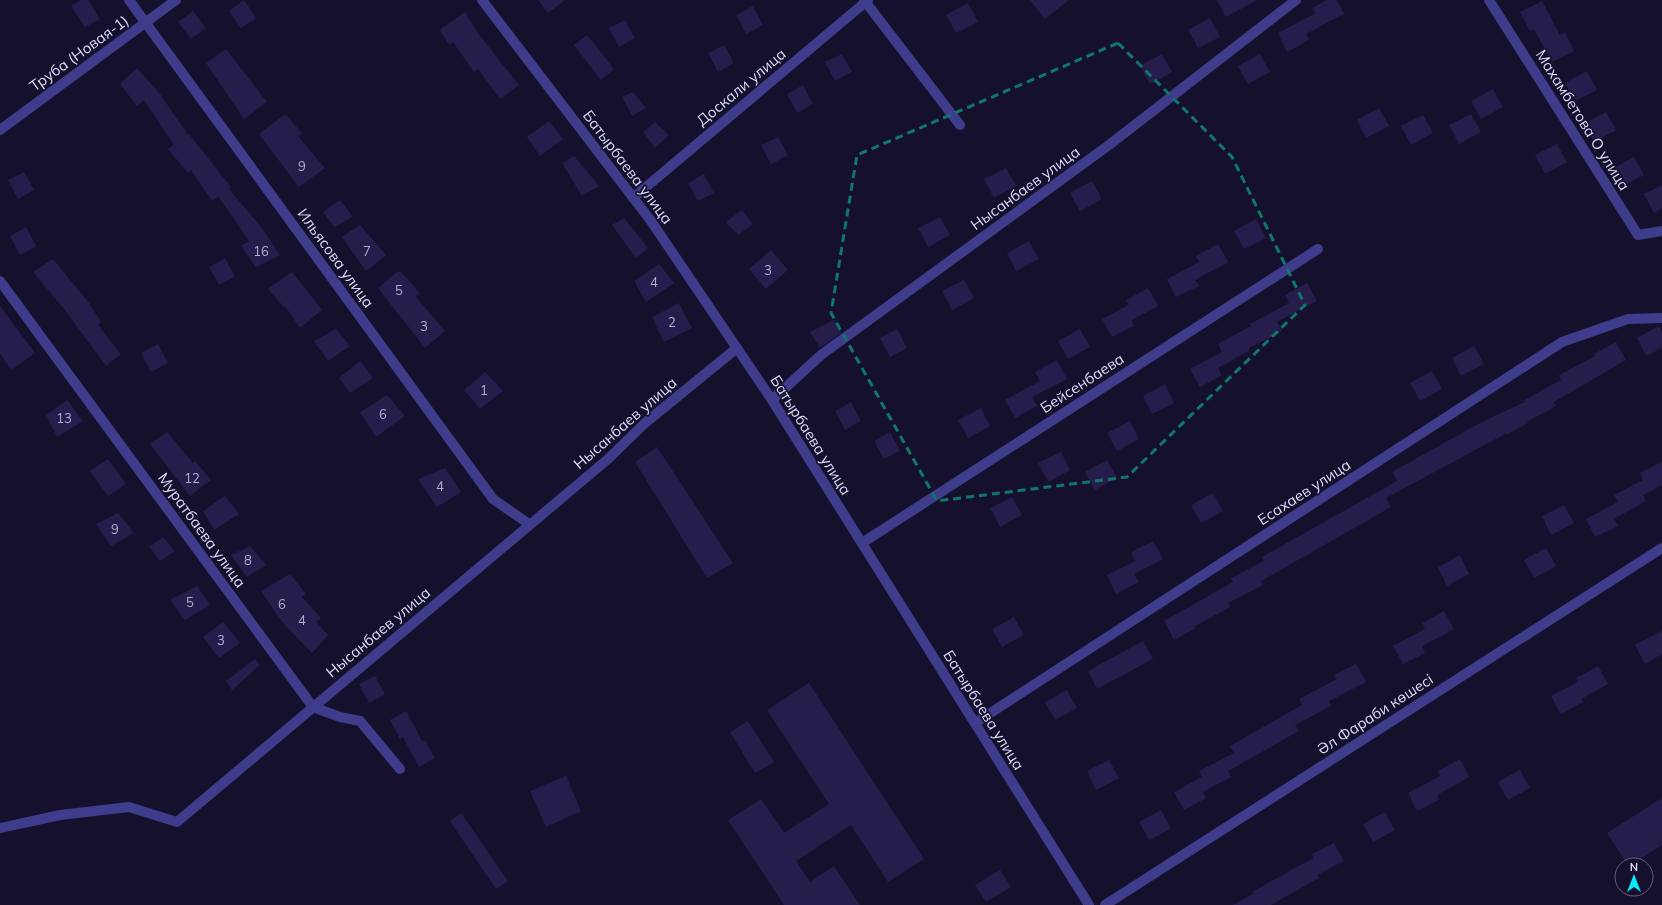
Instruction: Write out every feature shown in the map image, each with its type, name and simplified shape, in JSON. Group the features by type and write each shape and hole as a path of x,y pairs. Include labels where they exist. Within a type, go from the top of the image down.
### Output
{"street":[{"name":"Ильясова улица","path":"129,0 493,499 529,524"},
{"name":"Труба (Новая-1)","path":"0,130 176,0"},
{"name":"Батырбаева улица","path":"482,0 633,198 772,400 1089,905"},
{"name":"Нысанбаев улица","path":"772,400 821,356 1109,145 1296,0"},
{"name":"Махамбетова О улица","path":"1489,0 1638,235 1662,231"},
{"name":"Доскали улица","path":"633,198 866,1"},
{"path":"866,1 960,125"},
{"name":"Бейсенбаева","path":"862,543 1318,249"},
{"name":"Муратбаева улица","path":"0,281 314,707"},
{"name":"Есахаев улица","path":"974,722 1562,342 1628,319 1662,318"},
{"name":"Нысанбаев улица","path":"0,828 60,815 129,807 177,822 608,459 645,423 737,348"},
{"name":"Әл Фараби көшесі","path":"1105,905 1662,548"},
{"path":"314,707 340,717 360,721 400,769"}],"highlighted area":[{"path":"1118,43 1232,157 1305,305 1127,477 937,501 831,313 857,155"}],"building":[{"path":"80,0 88,0 100,19 85,27 71,6"},
{"path":"244,0 256,18 241,28 229,11"},
{"path":"538,0 565,0 548,13"},
{"path":"1030,0 1069,0 1045,19"},
{"path":"1217,0 1257,0 1226,17"},
{"path":"1327,0 1337,0 1344,14 1306,34 1309,40 1287,52 1278,33 1316,13 1312,8"},
{"path":"1542,1 1560,35 1565,32 1574,51 1552,62 1534,29 1530,31 1520,12"},
{"path":"968,3 978,22 956,33 946,15"},
{"path":"753,6 763,25 746,34 736,15"},
{"path":"193,11 206,28 191,39 178,22"},
{"path":"465,12 477,32 519,85 500,99 478,69 474,72 453,42 449,45 440,30"},
{"path":"1210,18 1220,37 1198,48 1188,30"},
{"path":"625,20 635,38 619,47 609,28"},
{"path":"587,35 614,69 601,80 574,45"},
{"path":"724,45 734,63 718,72 708,53"},
{"path":"226,49 267,102 244,119 206,63"},
{"path":"842,54 852,72 835,81 825,62"},
{"path":"1162,54 1172,72 1150,84 1140,66"},
{"path":"1260,54 1270,72 1248,84 1238,66"},
{"path":"137,68 160,94 188,135 189,134 231,187 229,189 262,228 280,255 256,267 241,246 249,241 218,196 212,201 191,170 188,173 168,149 174,145 144,100 137,106 120,84"},
{"path":"1587,71 1597,90 1575,101 1565,83"},
{"path":"803,85 813,104 797,113 787,94"},
{"path":"1493,89 1503,107 1481,119 1471,101"},
{"path":"633,92 646,108 632,116 622,97"},
{"path":"1379,108 1389,126 1366,138 1357,120"},
{"path":"1606,112 1616,130 1594,142 1584,124"},
{"path":"285,114 302,133 298,136 325,168 299,187 259,134"},
{"path":"1471,114 1481,132 1459,144 1449,125"},
{"path":"1423,115 1433,133 1411,145 1401,126"},
{"path":"549,121 563,139 540,156 527,137"},
{"path":"655,122 669,135 655,148 643,132"},
{"path":"778,137 788,155 771,164 761,145"},
{"path":"1557,144 1567,162 1545,174 1535,155"},
{"path":"574,156 599,186 582,196 562,163"},
{"path":"1634,157 1644,175 1621,187 1612,169"},
{"path":"1006,168 1016,186 994,198 984,179"},
{"path":"24,172 34,190 18,199 8,180"},
{"path":"704,174 714,193 698,201 688,183"},
{"path":"1092,181 1102,199 1080,211 1070,193"},
{"path":"1662,185 1662,208 1654,213 1644,194"},
{"path":"340,200 353,217 334,227 323,212"},
{"path":"742,210 753,224 738,235 726,222"},
{"path":"940,217 950,235 928,247 918,228"},
{"path":"624,218 648,248 636,258 612,225"},
{"path":"1256,219 1266,238 1244,249 1234,231"},
{"path":"360,225 386,255 366,271 342,237"},
{"path":"26,227 36,246 20,255 10,236"},
{"path":"1029,241 1039,259 1016,271 1007,253"},
{"path":"1218,244 1228,262 1195,280 1199,286 1176,297 1167,279 1199,262 1196,256"},
{"path":"771,250 788,270 766,289 749,269"},
{"path":"225,258 235,277 219,285 209,267"},
{"path":"53,259 89,303 101,322 98,325 121,354 106,366 65,310 33,272"},
{"path":"659,264 674,283 646,302 634,281"},
{"path":"292,272 322,310 300,328 285,306 284,307 268,289"},
{"path":"397,272 401,272 420,293 415,296 445,331 425,348 378,288"},
{"path":"964,280 974,298 952,310 942,291"},
{"path":"1307,283 1317,301 1277,322 1282,331 1249,348 1250,350 1218,368 1222,375 1200,387 1190,369 1222,352 1218,344 1251,326 1250,324 1289,303 1285,295"},
{"path":"1148,288 1158,306 1132,320 1134,326 1112,337 1102,319 1129,305 1126,300"},
{"path":"679,303 692,328 664,342 652,317"},
{"path":"0,306 35,353 11,370 0,353"},
{"path":"834,320 841,333 820,348 810,332"},
{"path":"1659,326 1662,332 1662,348 1646,356 1637,338"},
{"path":"336,329 350,346 328,361 314,341"},
{"path":"897,329 907,348 890,357 880,338"},
{"path":"1080,329 1090,347 1068,359 1058,341"},
{"path":"1616,342 1626,360 1554,402 1556,406 1527,422 1528,423 1386,498 1391,507 1261,581 1263,585 1228,603 1230,607 1195,626 1196,628 1174,640 1164,621 1233,582 1231,578 1264,561 1262,557 1397,481 1392,472 1480,423 1525,402 1524,400 1561,380 1559,375 1595,356 1594,354"},
{"path":"158,344 168,363 151,372 141,353"},
{"path":"1474,346 1484,364 1461,376 1452,358"},
{"path":"1057,360 1067,379 1032,397 1037,406 1015,418 1005,400 1040,381 1035,372"},
{"path":"360,361 373,378 350,393 339,378"},
{"path":"1432,371 1442,389 1420,401 1410,383"},
{"path":"485,372 503,391 480,409 464,390"},
{"path":"1165,384 1174,403 1152,414 1143,396"},
{"path":"387,395 405,416 376,437 360,412"},
{"path":"67,400 83,421 57,437 46,415"},
{"path":"851,402 861,421 845,430 835,411"},
{"path":"981,408 990,426 968,438 958,420"},
{"path":"1130,421 1139,439 1117,451 1107,433"},
{"path":"167,432 193,463 195,461 211,480 190,496 150,444"},
{"path":"890,432 900,451 884,459 874,441"},
{"path":"657,447 733,563 707,578 635,462"},
{"path":"1061,452 1070,470 1048,482 1038,463"},
{"path":"108,459 126,484 108,496 90,471"},
{"path":"1107,460 1117,478 1095,490 1085,472"},
{"path":"1662,462 1662,485 1643,495 1646,501 1614,519 1618,526 1595,537 1586,519 1618,502 1614,495 1643,480 1640,473"},
{"path":"445,468 461,492 437,507 418,479"},
{"path":"1213,493 1223,511 1201,523 1191,505"},
{"path":"225,496 239,514 214,530 203,511"},
{"path":"1012,497 1022,515 1000,527 990,508"},
{"path":"1564,505 1574,523 1551,535 1542,516"},
{"path":"118,513 134,533 111,546 96,524"},
{"path":"163,537 175,551 160,561 149,547"},
{"path":"1153,541 1163,559 1134,574 1139,582 1116,594 1107,575 1135,561 1131,552"},
{"path":"250,546 266,565 247,577 231,555"},
{"path":"1546,548 1556,566 1534,578 1524,560"},
{"path":"1460,555 1469,574 1447,586 1438,567"},
{"path":"290,574 306,594 302,597 321,618 316,622 328,635 312,653 283,623 261,591"},
{"path":"197,586 210,605 185,620 170,600"},
{"path":"1444,611 1454,629 1422,646 1425,653 1403,664 1393,646 1425,629 1422,623"},
{"path":"1014,617 1024,635 1002,647 992,629"},
{"path":"223,622 240,643 219,658 203,637"},
{"path":"1662,631 1662,654 1645,664 1635,645"},
{"path":"1143,641 1153,659 1097,689 1088,671"},
{"path":"255,659 260,665 232,690 226,681"},
{"path":"1356,664 1366,682 1329,701 1331,706 1295,725 1299,731 1228,771 1231,777 1203,792 1206,798 1184,810 1174,792 1202,777 1199,771 1234,753 1230,746 1302,705 1299,699 1337,679 1334,675"},
{"path":"1598,666 1608,684 1581,699 1583,702 1561,714 1551,696 1578,682 1576,678"},
{"path":"375,676 385,694 369,703 359,684"},
{"path":"809,683 924,859 888,882 851,825 796,861 810,882 834,866 860,905 784,905 728,820 761,799 784,833 829,804 767,710"},
{"path":"1067,690 1077,708 1055,720 1045,702"},
{"path":"406,711 422,741 425,740 435,758 419,767 403,737 400,739 390,720"},
{"path":"748,721 774,762 755,773 730,732"},
{"path":"1460,759 1469,777 1437,795 1439,800 1417,811 1408,793 1440,776 1438,771"},
{"path":"1109,760 1119,778 1096,790 1087,771"},
{"path":"1520,770 1530,788 1508,800 1498,782"},
{"path":"566,776 581,811 546,827 530,791"},
{"path":"1662,798 1662,845 1643,857 1623,857 1607,833"},
{"path":"1161,810 1171,829 1149,840 1139,822"},
{"path":"1385,812 1395,830 1373,842 1363,824"},
{"path":"461,813 508,881 496,889 450,821"},
{"path":"1334,843 1344,861 1317,875 1319,878 1271,905 1233,905 1253,894 1252,892 1313,858 1312,854"},
{"path":"1000,870 1011,887 986,902 975,885"}]}
